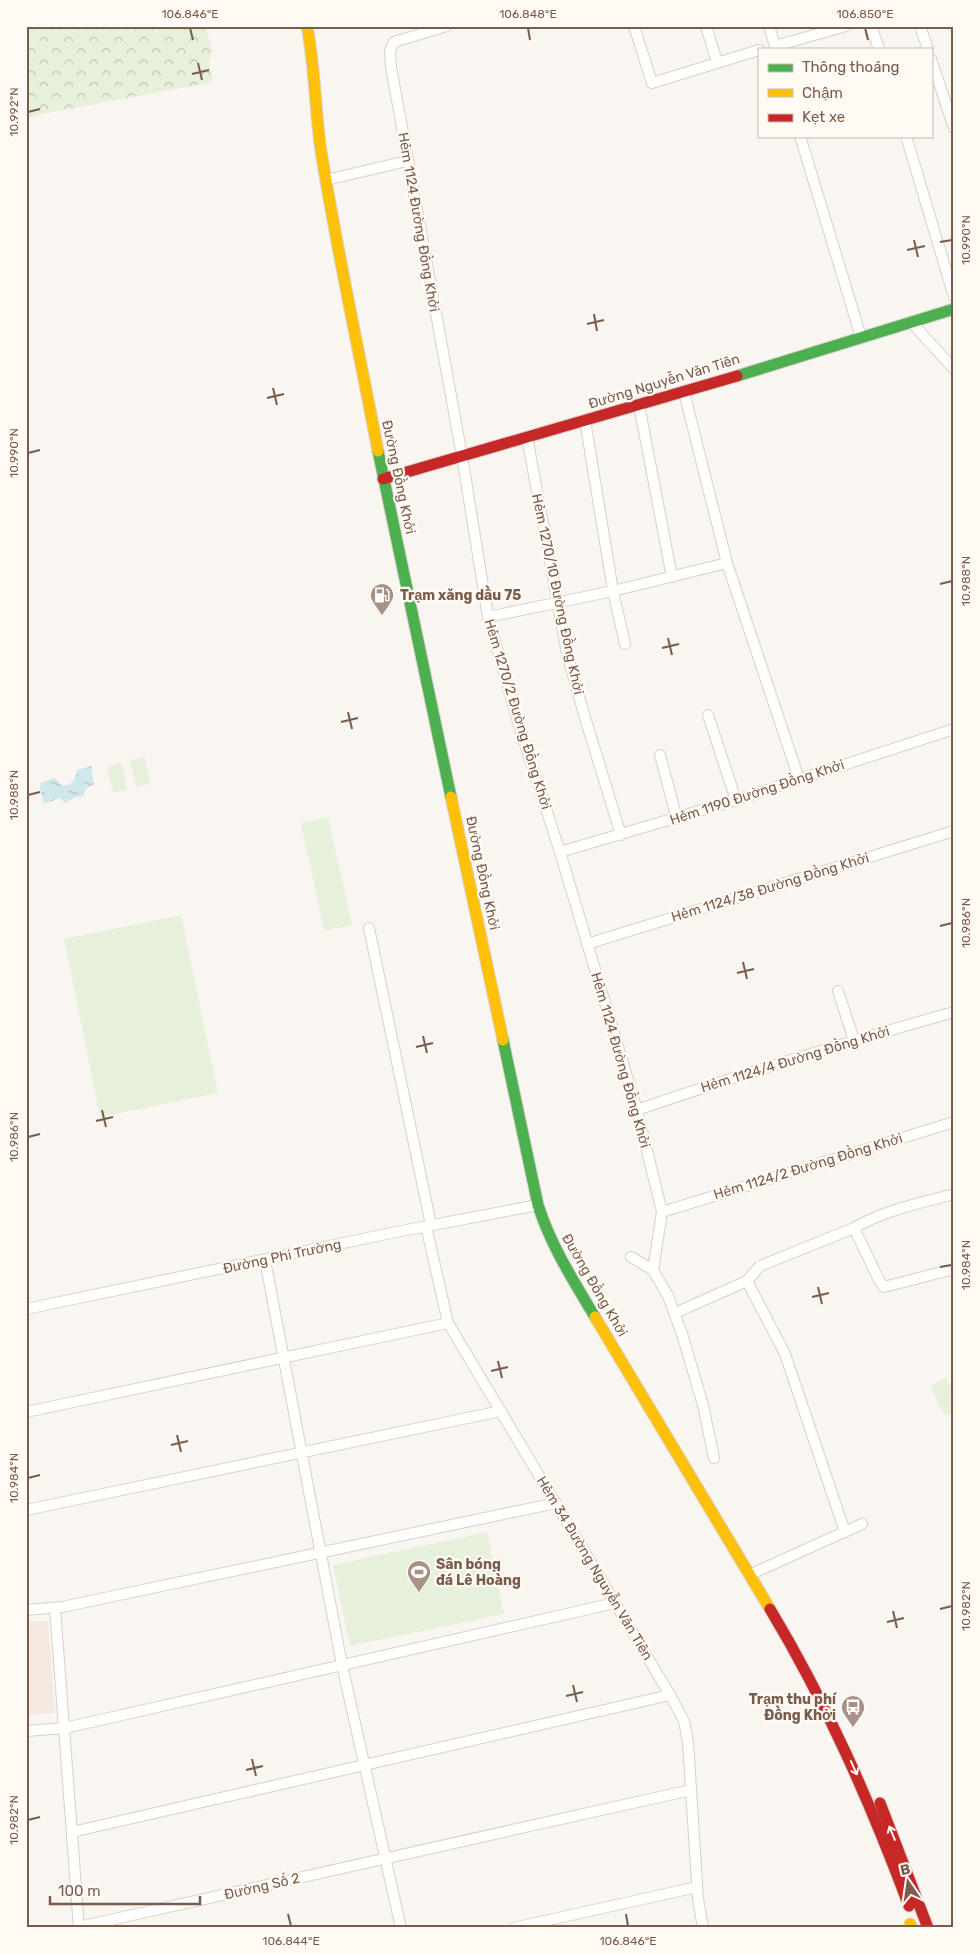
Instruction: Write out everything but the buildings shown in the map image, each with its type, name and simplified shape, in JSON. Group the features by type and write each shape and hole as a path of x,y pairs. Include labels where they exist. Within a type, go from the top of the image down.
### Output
{"main road":[{"name":"Đường Đồng Khởi","path":"307,26 317,124 326,180 383,479 538,1205 545,1227 556,1252 802,1662 803,1671 826,1709 844,1747 893,1864 906,1903"},
{"name":"Đường Nguyễn Văn Tiên","path":"383,479 684,392 954,309"},
{"name":"Đường Đồng Khởi","path":"802,1662 813,1668 847,1730 895,1839 928,1928"}],"street":[{"name":"Hẻm 1124 Đường Đồng Khởi","path":"447,26 394,42 390,51 407,161 462,456"},
{"path":"634,26 652,83 758,50"},
{"path":"706,26 717,62"},
{"path":"769,26 772,48 846,26"},
{"path":"872,26 879,48"},
{"path":"920,26 928,48"},
{"path":"932,62 954,128"},
{"path":"801,138 861,337"},
{"path":"907,138 954,297"},
{"path":"326,180 407,161"},
{"path":"911,322 954,369"},
{"path":"684,392 727,563 799,779"},
{"path":"639,405 672,577"},
{"path":"585,420 613,591 625,644"},
{"name":"Hẻm 1270/10 Đường Đồng Khởi","path":"527,437 568,653 583,711 621,835"},
{"name":"Hẻm 1270/2 Đường Đồng Khởi","path":"462,456 488,617 518,722 560,852"},
{"path":"488,617 613,591 727,563"},
{"path":"708,715 736,800"},
{"name":"Hẻm 1190 Đường Đồng Khởi","path":"560,852 677,819 954,729"},
{"path":"660,756 677,819"},
{"name":"Hẻm 1124/38 Đường Đồng Khởi","path":"587,944 954,831"},
{"name":"Hẻm 1124 Đường Đồng Khởi","path":"560,852 637,1110 662,1212 653,1270"},
{"name":"Hẻm 34 Đường Nguyễn Văn Tiên","path":"369,928 448,1323 670,1695 686,1728 697,1887 703,1928"},
{"path":"838,991 854,1040"},
{"name":"Hẻm 1124/4 Đường Đồng Khởi","path":"637,1110 854,1040 954,1012"},
{"name":"Hẻm 1124/2 Đường Đồng Khởi","path":"662,1212 954,1122"},
{"path":"675,1313 747,1281 760,1266 854,1228 866,1221 954,1194"},
{"name":"Đường Phi Trường","path":"26,1309 538,1205"},
{"path":"854,1228 884,1287 954,1269"},
{"path":"631,1257 653,1270 668,1296 703,1405 714,1458"},
{"path":"265,1260 342,1665 401,1928"},
{"path":"747,1281 785,1354 845,1532"},
{"path":"26,1412 448,1323"},
{"path":"26,1510 501,1411"},
{"path":"26,1610 55,1608 556,1503"},
{"path":"749,1575 862,1524"},
{"path":"26,1731 65,1728 615,1603"},
{"path":"55,1608 79,1927"},
{"path":"72,1832 670,1695"},
{"name":"Đường Số 2","path":"79,1927 691,1790"},
{"path":"514,1928 697,1887"}],"shaded area":[{"path":"48,1621 55,1713 26,1715 26,1622"}],"green space":[{"path":"26,26 205,26 212,49 209,63 213,82 26,117"},
{"path":"145,757 150,784 136,787 130,760"},
{"path":"122,763 127,789 113,793 107,766"},
{"path":"328,817 352,925 324,931 301,823"},
{"path":"181,915 218,1093 100,1117 64,939"},
{"path":"946,1378 954,1392 954,1411 945,1416 930,1386"},
{"name":"Sân bóng đá Lê Hoàng","path":"487,1532 504,1614 350,1646 333,1565"}],"water":[{"path":"91,766 94,784 86,789 83,796 76,797 65,803 60,798 44,804 40,783 55,778 61,785 69,785 75,779 77,770"}],"traffic: fast":[{"path":"737,376 954,309"},
{"path":"378,451 451,797"},
{"path":"503,1040 538,1205 556,1249 595,1317"}],"traffic: slow":[{"path":"307,26 312,57 319,136 327,188 378,451"},
{"path":"451,797 503,1040"},
{"path":"595,1317 770,1609"},
{"path":"910,1924 912,1928"}],"traffic: jam":[{"path":"383,479 737,376"},
{"path":"770,1609 829,1717 863,1791 909,1906"},
{"path":"880,1803 928,1928"}],"place":[{"name":"Trạm xăng dầu 75","path":"382,616"},
{"name":"Sân bóng đá Lê Hoàng","path":"419,1593"},
{"name":"Trạm thu phí Đồng Khởi","path":"853,1728"}]}
